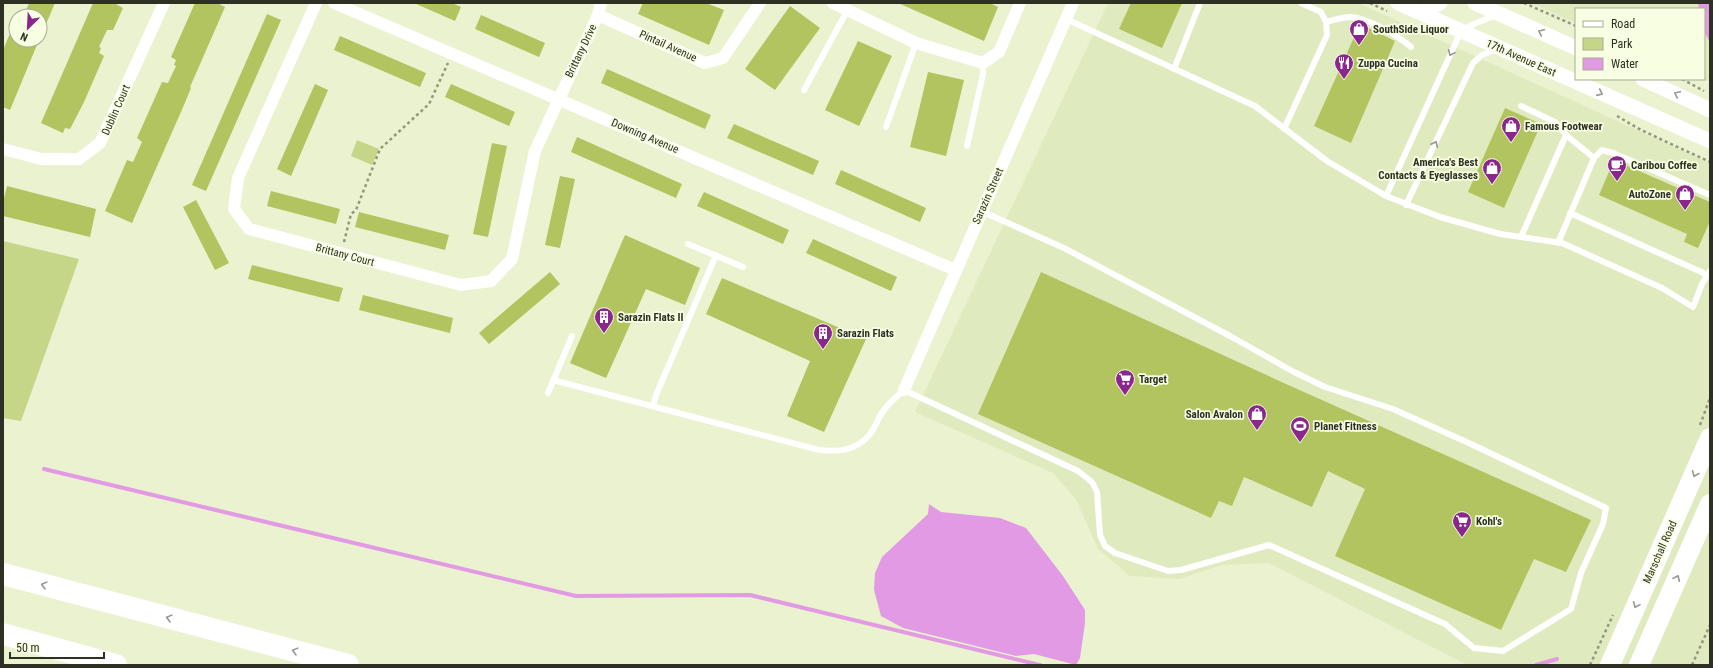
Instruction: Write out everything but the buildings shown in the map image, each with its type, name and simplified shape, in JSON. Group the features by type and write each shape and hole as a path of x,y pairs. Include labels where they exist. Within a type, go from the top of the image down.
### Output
{"highway":[{"name":"Marschall Road","path":"1610,665 1710,438"},
{"path":"1639,665 1710,504"},
{"path":"3,574 344,664"},
{"path":"3,634 116,665"}],"street":[{"name":"Dublin Court","path":"3,149 41,160 79,159 100,143 164,3"},
{"name":"Brittany Court","path":"316,3 238,178 234,209 249,230 461,285 491,282 512,259 535,151 558,99"},
{"name":"Downing Avenue","path":"334,3 956,270"},
{"name":"Brittany Drive","path":"558,99 598,16 601,3"},
{"name":"Pintail Avenue","path":"598,16 705,63 723,58 760,3"},
{"path":"833,3 916,43 983,63 999,52 1020,3"},
{"name":"Sarazin Street","path":"904,390 1073,3"},
{"name":"17th Avenue East","path":"1398,3 1710,141"},
{"path":"1428,3 1434,6 1440,3"},
{"path":"1475,3 1575,48"},
{"path":"1645,80 1710,110"}],"lane":[{"path":"1174,69 1200,3"},
{"path":"1284,129 1327,35 1326,22 1321,12 1301,3"},
{"path":"804,90 847,11"},
{"path":"1386,196 1461,32 1476,23 1501,14"},
{"path":"1326,22 1344,17 1352,17 1363,20 1400,38 1411,47"},
{"path":"1066,19 1254,106 1327,161 1386,196 1440,217 1500,234 1558,243 1662,288 1693,307 1702,284 1709,273 1570,213"},
{"path":"886,127 916,43"},
{"path":"1406,204 1473,63 1482,55 1499,48"},
{"path":"967,146 984,74 983,63"},
{"path":"1521,106 1556,122 1566,134 1594,158"},
{"path":"1521,237 1566,134"},
{"path":"1558,243 1594,158 1602,150 1613,153 1710,195"},
{"path":"553,380 819,450 835,452 848,449 861,443 870,434 884,409 904,390 1078,471 1092,482 1097,492 1100,535 1105,546 1116,554 1168,571 1181,570 1269,545 1446,624 1474,648 1503,651 1571,609 1581,573 1603,524 1606,508 1472,444 1394,409 1325,387 1294,372 1230,336 1064,248 981,211"},
{"path":"688,244 743,267"},
{"path":"653,406 656,394 716,255"},
{"path":"548,393 572,336"}],"path":[{"path":"1524,3 1575,26"},
{"path":"340,253 351,214 356,210 380,149 429,104 453,54"},
{"path":"1684,80 1707,93"},
{"path":"1692,665 1710,625"}],"shaded area":[{"path":"1108,3 1358,3 1710,163 1710,665 1467,665 1269,563 1222,565 1179,579 1130,576 1098,549 1076,499 1053,473 915,412"},
{"path":"1531,3 1710,3 1710,82 1705,80 1705,8 1575,8 1575,23"}],"green space":[{"path":"357,140 379,149 372,165 351,156"},
{"path":"3,241 79,259 21,421 3,418"}],"water":[{"path":"1698,3 1710,3 1710,43 1705,33 1705,8 1699,8"},
{"path":"929,504 941,512 1000,518 1026,528 1063,576 1085,610 1085,623 1080,658 1076,665 1034,654 1016,656 903,628 881,616 874,590 875,573 882,557 928,514"}],"waterway":[{"path":"44,469 576,596 750,595 1040,665"},
{"path":"1536,665 1557,659"}],"place":[{"name":"SouthSide Liquor","path":"1359,46"},
{"name":"Zuppa Cucina","path":"1344,80"},
{"name":"Famous Footwear","path":"1511,143"},
{"name":"Caribou Coffee","path":"1617,182"},
{"name":"America's Best Contacts & Eyeglasses","path":"1492,185"},
{"name":"AutoZone","path":"1685,211"},
{"name":"Sarazin Flats II","path":"604,334"},
{"name":"Sarazin Flats","path":"823,350"},
{"name":"Target","path":"1125,396"},
{"name":"Salon Avalon","path":"1257,431"},
{"name":"Planet Fitness","path":"1300,443"},
{"name":"Kohl's","path":"1462,538"}]}
